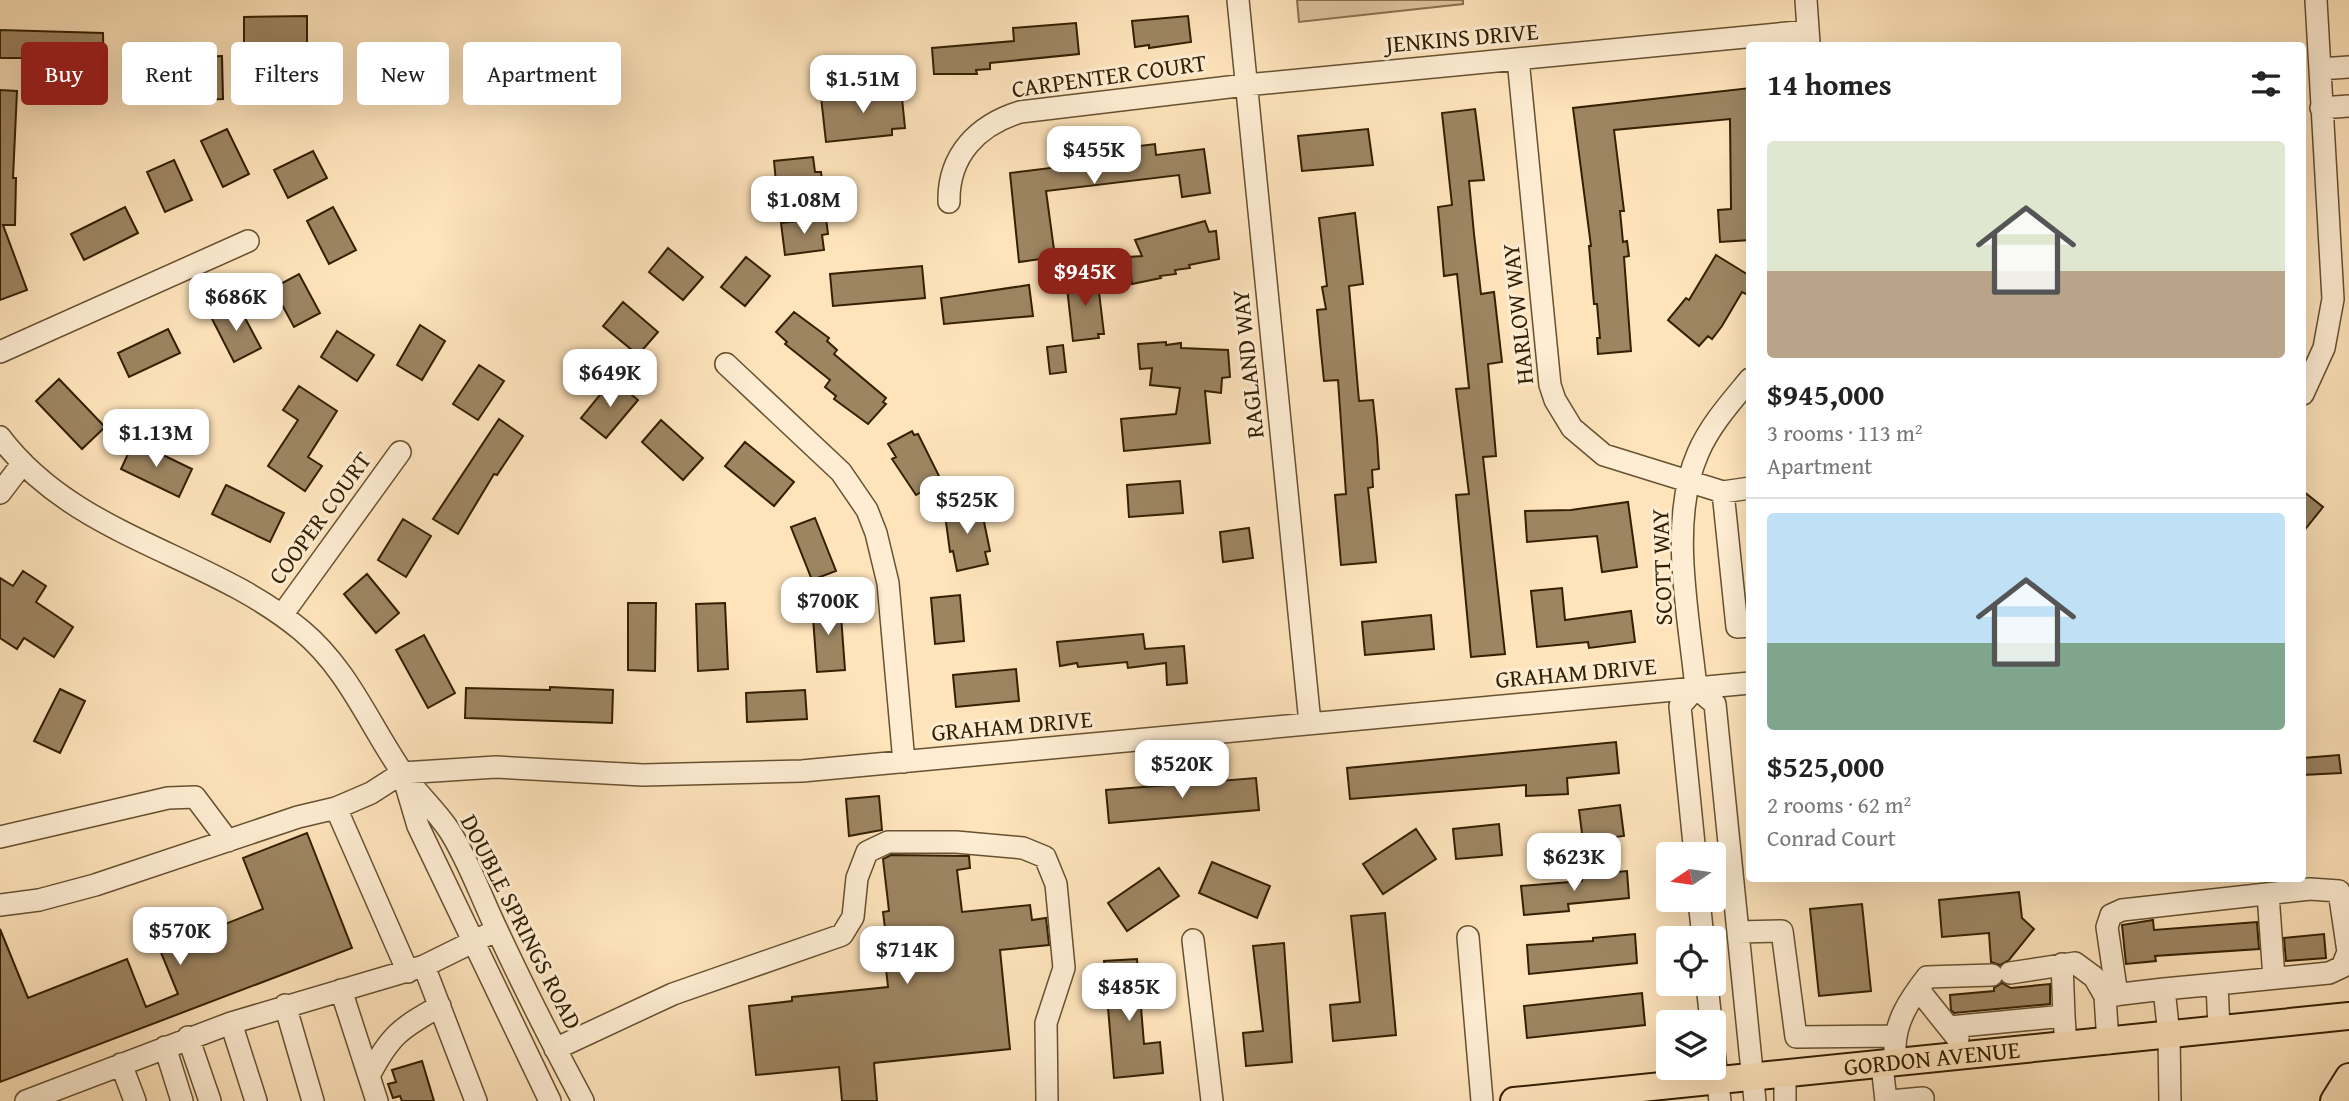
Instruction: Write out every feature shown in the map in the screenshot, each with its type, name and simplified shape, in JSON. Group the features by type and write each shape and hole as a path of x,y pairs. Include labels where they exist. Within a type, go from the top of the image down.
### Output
{"main road":[{"name":"GORDON AVENUE","path":"1514,1101 1754,1090 1889,1064 2349,1016"},
{"path":"2334,1101 2349,1077"}],"street":[{"name":"RAGLAND WAY","path":"1238,0 1310,723"},
{"path":"1806,0 1808,38"},
{"path":"2306,389 2339,332 2333,286 2316,0"},
{"name":"JENKINS DRIVE","path":"1753,42 1808,38"},
{"name":"JENKINS DRIVE","path":"1246,85 1518,59 1746,42"},
{"name":"HARLOW WAY","path":"1518,59 1550,384 1555,400 1572,428 1597,451 1613,459 1723,492"},
{"path":"2320,69 2349,67"},
{"name":"CARPENTER COURT","path":"949,202 952,174 964,147 975,135 1002,118 1020,112 1246,85"},
{"path":"2321,108 2349,106"},
{"path":"0,352 248,241"},
{"path":"726,364 841,472 867,510 876,533 888,583 904,762"},
{"name":"SCOTT WAY","path":"1696,688 1683,535 1688,480 1707,434 1746,384"},
{"name":"DOUBLE SPRINGS ROAD","path":"0,438 23,463 67,501 103,523 220,580 282,615 331,659 353,689 402,773 448,829 583,1101"},
{"name":"COOPER COURT","path":"282,615 400,452"},
{"path":"0,494 23,463"},
{"path":"1746,489 1723,492 1737,627 1746,626"},
{"name":"GRAHAM DRIVE","path":"402,773 496,767 643,775 736,775 904,762 1746,683"},
{"path":"1694,842 1680,706 1696,688 1715,704 1721,842"},
{"path":"0,905 39,900 95,885 336,808 371,793 402,773"},
{"name":"DOUBLE SPRINGS ROAD","path":"402,773 418,826 550,1101"},
{"path":"0,837 168,798 195,797 228,841"},
{"path":"336,808 416,969 440,1006 476,1101"},
{"path":"555,1049 673,994 842,935 853,916 857,878 867,852 888,842 956,842 1023,848 1045,857 1056,884 1064,968 1046,1023 1047,1101"},
{"path":"1726,884 1738,932 1754,1090"},
{"path":"2108,1043 2111,995 2107,927 2111,915 2122,910 2310,889 2339,891 2348,952 2342,967 2329,973 2111,995"},
{"path":"2268,894 2274,978"},
{"path":"26,1101 71,1093 121,1064 188,1037 285,1005 416,969 475,943 497,930"},
{"path":"1738,932 1782,931 1796,1037 1790,1083"},
{"path":"1468,937 1482,1101"},
{"path":"1193,940 1212,1101"},
{"path":"1923,1101 1923,1098 1888,1101 1889,1064 1895,1036 1908,1002 1927,977 2001,974 2075,963 2094,977 2111,995"},
{"path":"2062,964 2066,1047"},
{"path":"2217,984 2219,1029"},
{"path":"1918,989 1957,1036 1961,1058"},
{"path":"2164,989 2169,1035 2170,1101"},
{"path":"341,990 377,1101"},
{"path":"285,1005 313,1101"},
{"path":"369,1076 383,1049 401,1028 440,1006"},
{"path":"1950,1027 2064,1016"},
{"path":"231,1023 256,1101"},
{"path":"1796,1037 1895,1036"},
{"path":"188,1037 210,1101"},
{"path":"165,1046 182,1101"},
{"path":"121,1064 135,1101"}],"shaded area":[{"path":"1297,0 1463,0 1463,4 1299,22"}],"building":[{"path":"307,16 307,42 244,42 244,17"},
{"path":"1188,16 1191,42 1149,48 1149,45 1135,47 1132,21"},
{"path":"1076,23 1079,54 990,63 990,69 976,70 977,74 934,74 932,48 1014,41 1013,28"},
{"path":"0,30 103,33 103,42 21,42 21,58 0,58"},
{"path":"217,56 222,56 223,99 217,99"},
{"path":"901,88 905,128 892,129 892,135 826,142 821,97"},
{"path":"1746,88 1746,240 1720,242 1718,210 1731,209 1730,119 1614,130 1624,211 1620,211 1623,242 1627,241 1629,256 1624,257 1631,351 1598,354 1597,338 1600,338 1597,304 1594,304 1591,246 1573,108"},
{"path":"0,90 17,91 13,178 16,178 15,225 3,225 27,290 0,300"},
{"path":"1475,109 1484,180 1469,181 1474,234 1481,294 1494,292 1502,362 1488,364 1496,456 1483,457 1505,654 1471,657 1456,495 1469,494 1456,389 1469,388 1457,274 1444,276 1438,207 1452,205 1442,113"},
{"path":"227,129 249,174 223,187 201,141"},
{"path":"1368,129 1373,165 1302,171 1298,136"},
{"path":"1155,144 1156,155 1204,149 1210,193 1182,197 1179,175 1046,191 1055,257 1019,262 1010,173 1059,167 1058,156"},
{"path":"313,151 327,178 288,198 274,170"},
{"path":"813,157 815,172 821,172 823,188 777,193 774,161"},
{"path":"174,160 192,200 165,212 147,172"},
{"path":"125,207 138,233 84,260 71,234"},
{"path":"333,207 356,250 329,264 307,221"},
{"path":"1355,213 1363,284 1349,286 1359,401 1373,400 1377,438 1379,469 1372,470 1373,487 1368,488 1376,562 1341,565 1335,495 1346,494 1338,380 1324,381 1320,342 1317,310 1326,309 1322,287 1327,286 1319,218"},
{"path":"826,218 828,234 822,235 824,250 785,255 781,223"},
{"path":"1205,221 1209,232 1216,231 1219,259 1189,265 1190,268 1175,270 1176,274 1132,284 1129,257 1142,256 1135,240"},
{"path":"668,248 703,277 683,300 649,272"},
{"path":"1716,255 1746,274 1746,294 1742,292 1712,339 1708,336 1699,346 1668,320 1686,298 1689,300"},
{"path":"746,257 770,276 745,306 721,287"},
{"path":"922,266 925,298 833,306 830,274"},
{"path":"299,274 320,313 294,327 273,288"},
{"path":"1097,275 1104,334 1098,334 1099,338 1073,341 1066,279"},
{"path":"1029,285 1033,316 944,324 941,298"},
{"path":"623,302 658,332 638,355 603,326"},
{"path":"237,303 261,348 234,362 211,317"},
{"path":"794,312 829,338 827,341 837,350 834,354 886,398 883,402 886,404 868,424 834,399 836,396 825,387 830,380 785,344 787,342 776,332"},
{"path":"420,325 445,341 422,380 397,365"},
{"path":"168,329 180,353 129,377 118,353"},
{"path":"337,331 374,355 357,381 321,357"},
{"path":"1166,342 1166,345 1181,343 1181,348 1228,350 1230,377 1222,378 1221,393 1205,391 1210,443 1124,451 1121,419 1176,414 1180,388 1150,385 1152,368 1140,369 1138,344"},
{"path":"1063,345 1066,372 1050,374 1047,347"},
{"path":"479,365 504,381 478,420 453,404"},
{"path":"59,379 105,427 82,449 36,401"},
{"path":"613,379 638,400 606,438 581,418"},
{"path":"299,386 337,411 308,457 322,466 305,491 268,466 298,420 283,410"},
{"path":"499,419 523,436 497,475 494,474 458,534 433,519"},
{"path":"661,420 703,458 683,480 642,442"},
{"path":"912,431 914,435 918,434 941,480 916,495 892,459 896,457 888,444"},
{"path":"134,441 192,469 179,497 121,469"},
{"path":"745,442 794,482 774,506 725,466"},
{"path":"1180,481 1183,513 1129,517 1127,485"},
{"path":"226,485 284,513 270,542 212,514"},
{"path":"2306,493 2323,507 2306,528"},
{"path":"974,501 976,513 982,512 990,551 985,552 988,564 957,571 953,551 950,552 944,507"},
{"path":"1628,502 1637,567 1602,572 1597,536 1527,542 1525,511 1571,510"},
{"path":"815,518 836,571 812,580 791,527"},
{"path":"403,519 431,536 406,577 378,560"},
{"path":"1249,528 1253,558 1223,562 1220,532"},
{"path":"23,571 46,586 36,602 73,627 54,657 24,638 17,649 0,638 0,578 13,586"},
{"path":"367,574 399,613 376,633 344,594"},
{"path":"1562,588 1565,620 1631,611 1635,642 1589,648 1588,642 1537,647 1531,591"},
{"path":"960,595 964,641 935,644 931,598"},
{"path":"840,602 845,670 817,672 812,604"},
{"path":"628,603 656,603 655,671 628,670"},
{"path":"725,603 728,669 698,671 696,604"},
{"path":"1431,615 1434,649 1365,655 1362,622"},
{"path":"1143,634 1145,649 1184,646 1187,683 1167,685 1166,663 1128,668 1127,662 1060,666 1057,642"},
{"path":"424,635 455,693 428,708 396,650"},
{"path":"1016,669 1019,701 956,707 953,675"},
{"path":"550,687 613,690 612,723 465,718 466,688 550,690"},
{"path":"60,689 85,701 60,753 34,741"},
{"path":"805,690 807,719 747,722 746,693"},
{"path":"1616,742 1619,773 1567,778 1568,794 1526,796 1526,785 1350,799 1347,768"},
{"path":"2339,755 2341,773 2306,775 2306,758"},
{"path":"1256,778 1259,810 1109,823 1106,790"},
{"path":"879,796 882,830 849,836 846,799"},
{"path":"1620,805 1624,836 1583,841 1579,810"},
{"path":"1499,824 1502,855 1456,859 1453,829"},
{"path":"1416,829 1436,859 1383,894 1363,864"},
{"path":"307,833 352,948 0,1082 0,929 28,998 127,959 146,1007 178,994 160,950 263,909 243,858"},
{"path":"891,855 969,856 970,868 957,870 962,912 1030,905 1032,920 1046,918 1049,945 1000,950 1010,1049 874,1063 877,1101 842,1101 839,1067 756,1075 749,1006 792,1001 792,997 888,987 885,960 889,960 883,912 889,911 883,859"},
{"path":"1212,862 1270,886 1257,918 1199,893"},
{"path":"1159,868 1179,896 1127,931 1108,903"},
{"path":"1627,871 1629,898 1568,904 1569,911 1524,915 1521,886 1582,881 1582,875"},
{"path":"2019,892 2022,918 2034,929 2009,960 2000,965 1991,962 1989,933 1942,937 1939,900"},
{"path":"1862,904 1871,991 1819,996 1810,909"},
{"path":"1385,913 1396,1035 1333,1041 1330,1005 1360,1002 1351,916"},
{"path":"2153,920 2154,930 2257,922 2259,949 2155,956 2156,961 2126,964 2122,925"},
{"path":"1635,934 1637,963 1529,974 1527,945 1593,941 1593,938"},
{"path":"2324,934 2326,958 2286,961 2284,938"},
{"path":"1284,943 1292,1062 1246,1066 1243,1033 1263,1031 1253,946"},
{"path":"1137,959 1144,1044 1160,1042 1163,1073 1114,1078 1104,961"},
{"path":"2002,983 2011,988 2050,984 2050,1004 1954,1013 1951,1010 1950,995 1994,991 1994,988"},
{"path":"1642,993 1645,1025 1527,1038 1524,1006"},
{"path":"422,1061 434,1101 402,1101 400,1096 393,1098 388,1084 396,1082 392,1070"}]}
